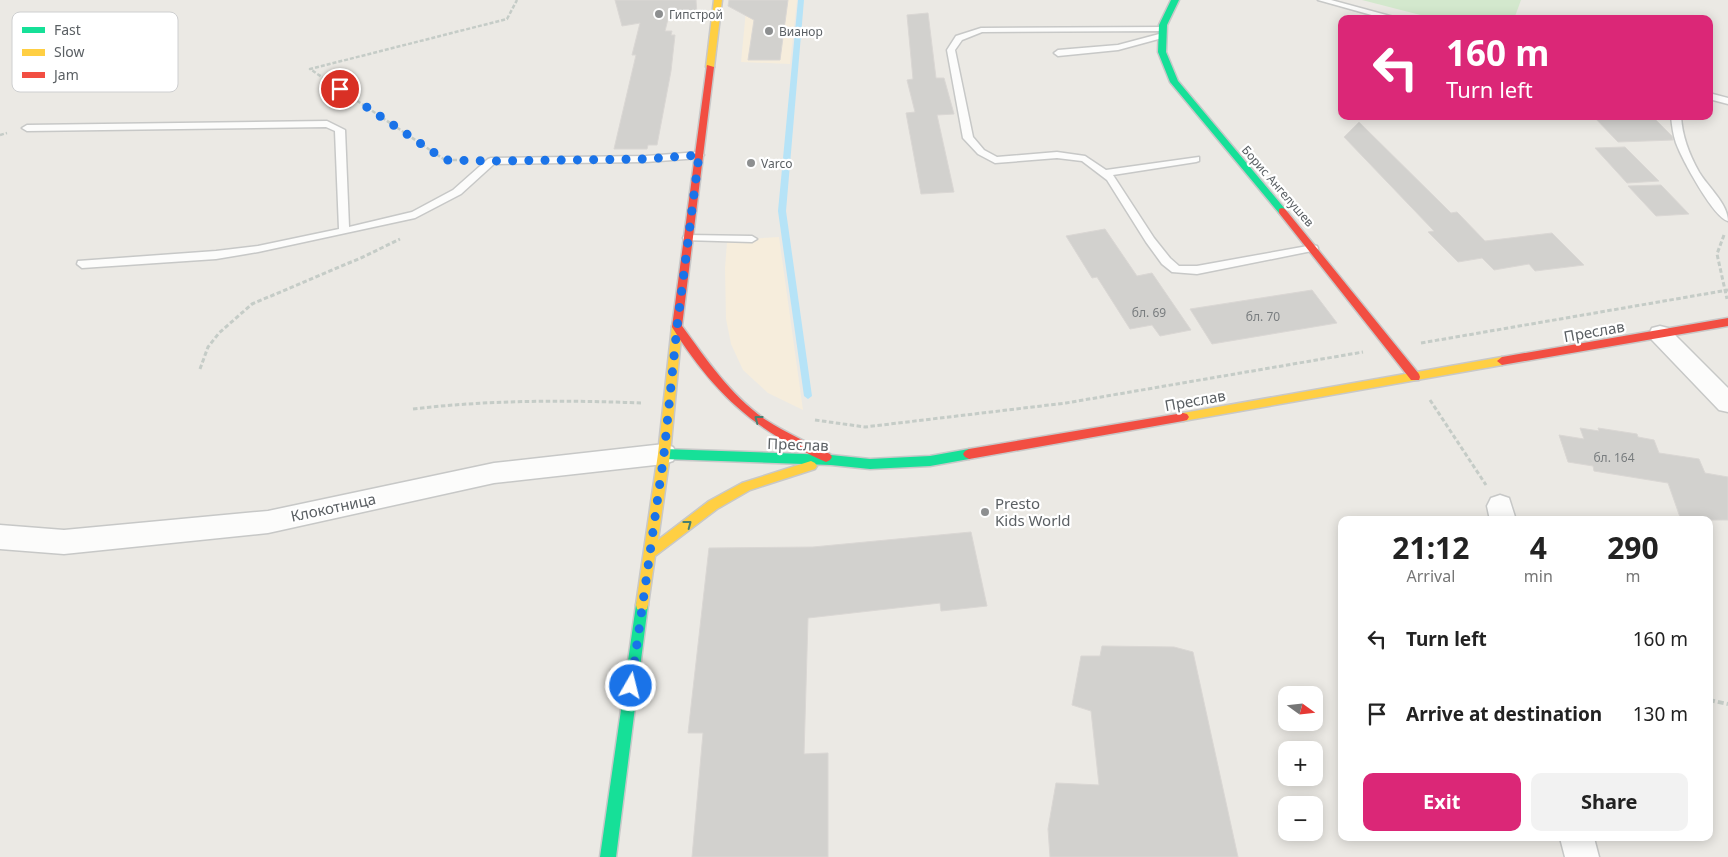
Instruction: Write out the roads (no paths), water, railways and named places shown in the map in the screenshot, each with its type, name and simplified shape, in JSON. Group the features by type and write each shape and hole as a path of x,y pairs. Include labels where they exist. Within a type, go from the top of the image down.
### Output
{"street":[{"path":"608,857 664,454 677,327 718,0"},
{"name":"Борис Ангелушев","path":"1175,0 1163,32 1162,52 1174,82 1313,248 1415,377"},
{"name":"Преслав","path":"664,454 897,464 930,461 1728,322"},
{"path":"677,327 715,379 736,401 762,422 831,460"},
{"path":"1660,334 1728,403"},
{"name":"Клокотница","path":"0,537 64,542 268,522 494,473 664,454"},
{"path":"649,554 713,505 746,486 831,460"},
{"path":"1578,841 1582,857"}],"lane":[{"path":"1322,0 1381,15"},
{"path":"1163,32 981,30 959,38 950,50 968,138 981,152 995,160 1057,155 1085,159 1110,178 1150,240 1166,261 1176,269 1197,270 1313,248"},
{"path":"1058,54 1118,47 1163,32"},
{"path":"1713,97 1728,101"},
{"path":"1677,120 1688,159 1706,189 1728,218"},
{"path":"27,128 254,124 327,124 335,126 340,130 344,231"},
{"path":"82,264 216,255 258,249 415,215 457,192 491,161 646,159 699,155"},
{"path":"1103,173 1196,159"},
{"path":"688,238 752,239"}],"waterway":[{"path":"801,0 782,211 808,396"}],"place":[{"name":"Гипстрой","path":"659,14"},
{"name":"Вианор","path":"769,31"},
{"name":"Varco","path":"751,163"},
{"name":"Presto Kids World","path":"985,512"}]}
